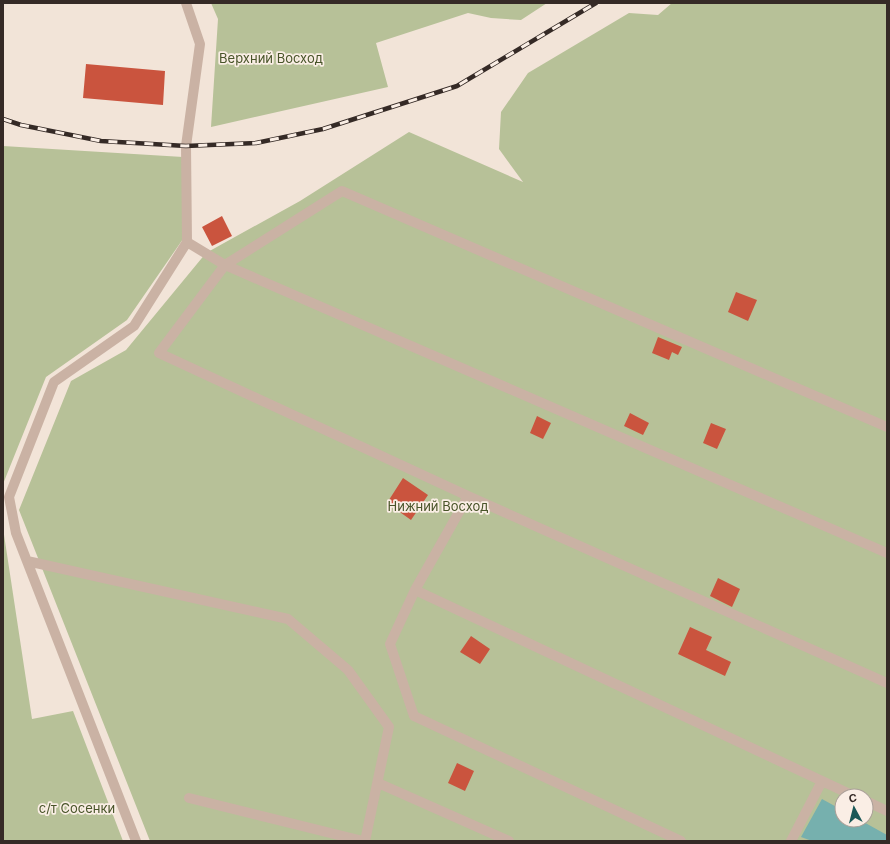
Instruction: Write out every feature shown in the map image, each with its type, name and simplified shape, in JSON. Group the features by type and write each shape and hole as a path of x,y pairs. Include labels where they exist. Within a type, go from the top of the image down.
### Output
{"lane":[{"path":"136,841 16,533 9,497 54,382 134,326 187,242 186,146 200,44 186,3"},
{"path":"887,427 342,191 225,265 159,353 468,496 887,683"},
{"path":"187,242 225,265 887,553"},
{"path":"468,496 415,590 390,644 414,716 681,841"},
{"path":"27,560 288,619 348,670 389,727 378,783 364,841 189,798"},
{"path":"415,590 837,788"},
{"path":"791,841 822,781"},
{"path":"378,783 509,841"},
{"path":"874,805 887,811"}],"green space":[{"name":"Верхний Восход","path":"211,3 547,3 521,20 491,18 468,13 376,43 388,87 211,127 218,19"},
{"name":"Нижний Восход","path":"672,3 887,3 887,841 150,841 19,510 71,381 126,350 206,253 300,201 409,132 523,182 499,149 501,112 528,73 629,13 658,15"},
{"path":"3,146 183,157 183,239 127,320 46,377 3,484"},
{"name":"с/т Сосенки","path":"3,528 32,719 73,711 123,841 3,841"}],"water":[{"path":"822,799 834,806 834,828 874,828 887,835 887,841 812,841 801,837"}],"building":[{"path":"86,64 165,71 163,105 83,98"},
{"path":"222,216 232,236 212,246 202,227"},
{"path":"736,292 757,300 748,321 728,312"},
{"path":"658,337 682,347 678,355 672,352 669,360 652,353"},
{"path":"630,413 649,423 643,435 624,426"},
{"path":"537,416 551,423 543,439 530,433"},
{"path":"711,423 726,429 717,449 703,443"},
{"path":"403,478 428,495 411,520 387,503"},
{"path":"718,578 740,589 732,607 710,596"},
{"path":"690,627 712,637 706,650 731,662 725,676 678,654"},
{"path":"471,636 490,649 480,664 460,652"},
{"path":"457,763 474,771 465,791 448,783"}],"railway":[{"path":"3,119 21,125 101,141 186,146 256,143 323,129 457,86 596,3"}]}
